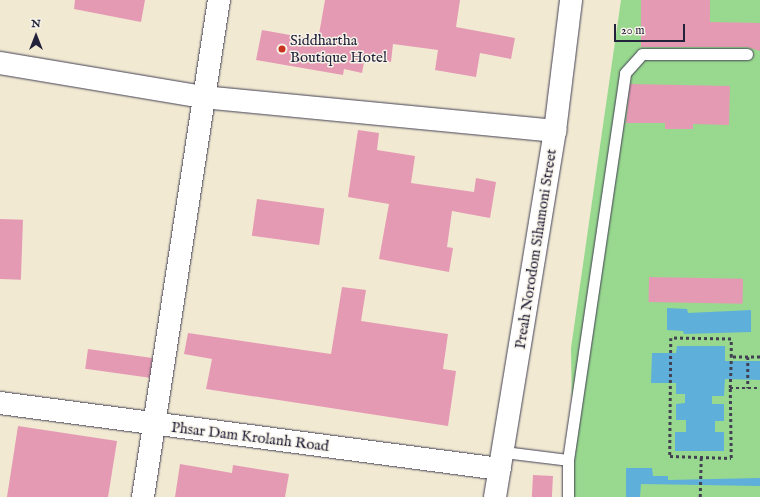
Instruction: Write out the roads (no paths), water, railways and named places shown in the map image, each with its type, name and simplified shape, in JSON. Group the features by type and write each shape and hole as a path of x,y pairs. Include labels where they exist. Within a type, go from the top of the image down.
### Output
{"street":[{"path":"143,497 219,0"},
{"name":"Preah Norodom Sihamoni Street","path":"495,497 555,131 571,0"},
{"path":"0,63 203,97 555,131"},
{"name":"Phsar Dam Krolanh Road","path":"0,403 154,425 502,460"}],"lane":[{"path":"568,497 568,460 625,73 642,54 748,54"},
{"path":"502,460 568,460"}],"water":[{"path":"667,308 687,309 688,313 751,310 751,332 684,334 683,331 667,330"},
{"path":"677,346 725,346 725,361 760,361 760,380 725,379 724,396 712,396 712,404 724,404 724,421 715,421 715,432 724,432 724,451 675,451 675,432 686,432 686,420 676,420 676,404 685,403 685,394 676,394 676,383 651,383 652,353 676,353"},
{"path":"626,468 652,468 653,476 668,476 668,480 760,478 760,486 641,484 640,497 626,497"}],"place":[{"name":"Siddhartha Boutique Hotel","path":"282,49"}]}
